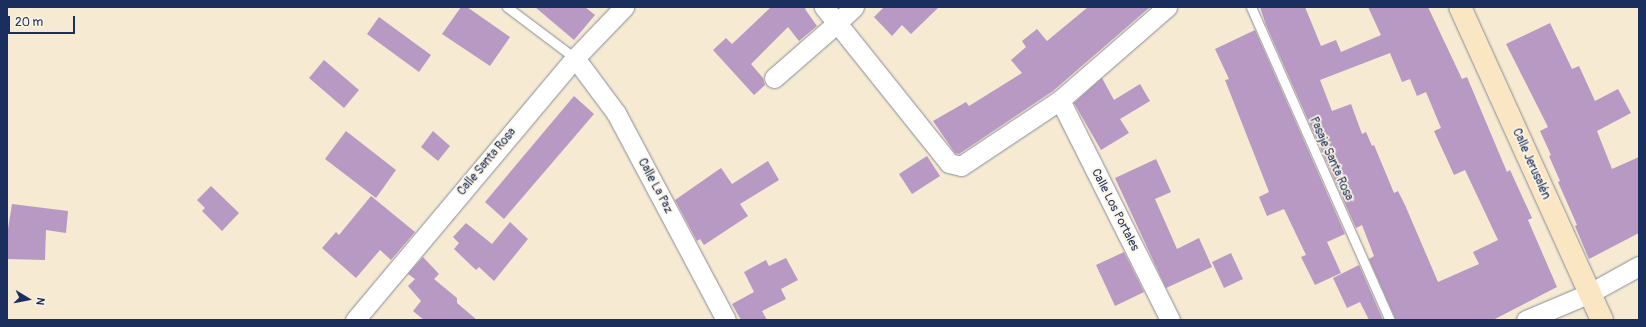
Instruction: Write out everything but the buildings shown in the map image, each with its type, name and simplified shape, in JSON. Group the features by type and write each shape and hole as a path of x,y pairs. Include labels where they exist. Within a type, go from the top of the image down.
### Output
{"street":[{"name":"Calle Santa Rosa","path":"355,320 575,58 624,7"},
{"path":"824,7 949,163 954,166 961,166 1060,100 1167,7"},
{"path":"774,78 854,7"},
{"name":"Calle Jerusalén","path":"1460,7 1602,320"},
{"name":"Calle La Paz","path":"575,58 616,113 726,320"},
{"name":"Calle Los Portales","path":"1060,100 1170,320"},
{"path":"1526,320 1590,293 1639,266"}],"lane":[{"path":"507,7 575,58"},
{"name":"Pasaje Santa Rosa","path":"1251,7 1390,320"}]}
